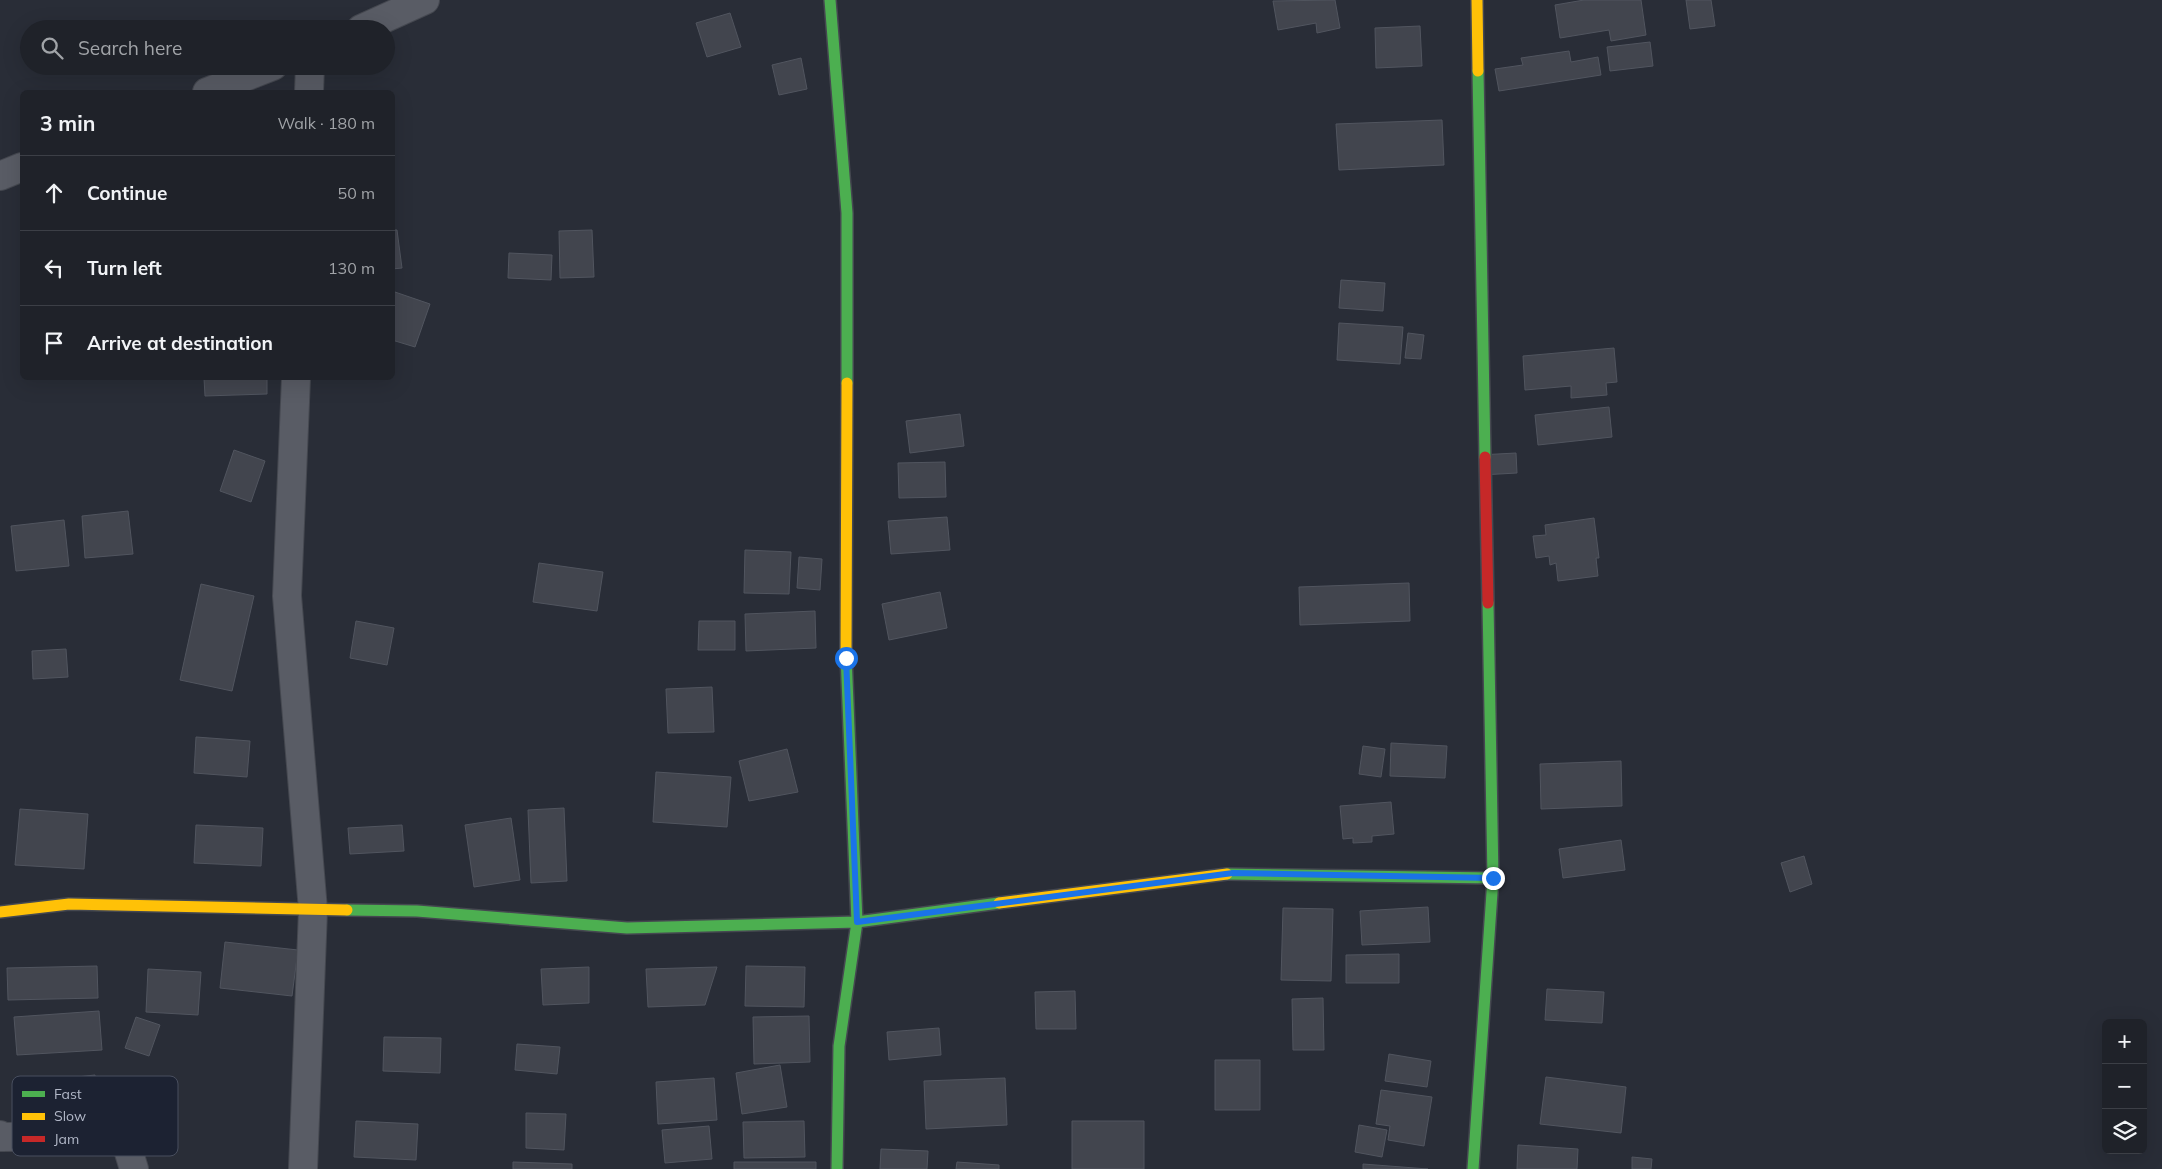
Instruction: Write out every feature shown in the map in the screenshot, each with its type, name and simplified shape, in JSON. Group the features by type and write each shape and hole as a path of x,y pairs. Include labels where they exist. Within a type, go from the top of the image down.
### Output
{"street":[{"path":"381,20 425,0"},
{"path":"830,0 847,212 846,658 857,922 839,1046 837,1169"},
{"path":"1473,1169 1493,878 1477,0"},
{"path":"212,90 250,75"},
{"path":"309,90 310,75"},
{"path":"0,176 20,168"},
{"path":"296,380 287,596 313,910 304,1169"},
{"path":"0,912 69,904 313,910 418,910 627,928 857,922 1233,873 1493,878"},
{"path":"130,1156 134,1169"}],"building":[{"path":"1335,0 1340,28 1317,33 1316,23 1278,30 1273,1"},
{"path":"1584,0 1641,0 1646,35 1611,41 1609,30 1560,38 1555,5"},
{"path":"1686,0 1711,0 1715,26 1690,29"},
{"path":"730,13 741,47 707,57 696,23"},
{"path":"1420,26 1422,66 1376,68 1375,28"},
{"path":"1650,42 1653,66 1610,71 1607,47"},
{"path":"1569,51 1571,62 1598,57 1601,75 1499,91 1495,69 1523,65 1521,58"},
{"path":"801,58 807,89 779,95 772,65"},
{"path":"1442,120 1444,165 1339,170 1336,124"},
{"path":"395,230 397,230 402,268 395,269"},
{"path":"592,230 594,277 560,278 559,231"},
{"path":"509,253 552,255 551,280 508,278"},
{"path":"1341,280 1385,283 1383,311 1339,308"},
{"path":"395,292 430,304 415,347 395,341"},
{"path":"1339,323 1403,327 1400,364 1337,360"},
{"path":"1408,333 1424,335 1421,359 1405,358"},
{"path":"1614,348 1617,382 1606,383 1607,395 1571,398 1571,386 1525,390 1523,356"},
{"path":"204,380 267,380 267,394 205,396"},
{"path":"1609,407 1612,437 1538,445 1535,415"},
{"path":"960,414 964,446 910,453 906,421"},
{"path":"234,450 265,461 251,502 220,491"},
{"path":"1516,453 1517,473 1481,475 1479,455"},
{"path":"945,462 946,497 899,498 898,463"},
{"path":"128,511 133,554 85,558 82,516"},
{"path":"947,517 950,550 891,554 888,521"},
{"path":"1594,518 1599,558 1596,558 1598,576 1558,581 1556,563 1550,565 1549,556 1536,558 1533,536 1546,535 1545,525"},
{"path":"64,520 69,566 16,571 11,526"},
{"path":"745,550 791,552 789,594 744,593"},
{"path":"799,557 822,559 820,590 797,588"},
{"path":"539,563 603,572 597,611 533,602"},
{"path":"1409,583 1410,621 1300,625 1299,587"},
{"path":"201,584 254,596 232,691 180,680"},
{"path":"940,592 947,628 889,640 882,604"},
{"path":"815,611 816,648 746,651 745,614"},
{"path":"356,621 394,628 387,665 350,658"},
{"path":"699,621 735,621 735,650 698,650"},
{"path":"66,649 68,677 33,679 32,651"},
{"path":"712,687 714,732 668,733 666,689"},
{"path":"196,737 250,741 247,777 194,773"},
{"path":"1391,743 1447,746 1445,778 1390,776"},
{"path":"1363,746 1385,749 1381,777 1359,774"},
{"path":"787,749 798,792 749,801 739,761"},
{"path":"1621,761 1622,806 1541,809 1540,764"},
{"path":"656,772 731,777 727,827 653,822"},
{"path":"1391,802 1394,834 1372,836 1372,842 1353,843 1353,838 1343,839 1340,806"},
{"path":"564,808 567,881 531,883 528,810"},
{"path":"20,809 88,814 84,869 15,865"},
{"path":"511,818 520,880 474,887 465,825"},
{"path":"196,825 263,828 261,866 194,863"},
{"path":"402,825 404,851 350,854 348,828"},
{"path":"1621,840 1625,870 1563,878 1559,849"},
{"path":"1804,856 1812,884 1790,892 1781,863"},
{"path":"1428,907 1430,942 1362,945 1360,911"},
{"path":"1283,908 1333,909 1331,981 1281,980"},
{"path":"225,942 298,950 292,996 220,988"},
{"path":"1399,954 1399,983 1346,983 1346,955"},
{"path":"97,966 98,998 8,1000 7,968"},
{"path":"746,966 805,967 804,1007 745,1006"},
{"path":"589,967 589,1003 543,1005 541,969"},
{"path":"717,967 705,1005 648,1007 646,969"},
{"path":"148,969 201,972 198,1015 146,1012"},
{"path":"1547,989 1604,992 1602,1023 1545,1020"},
{"path":"1075,991 1076,1029 1036,1029 1035,992"},
{"path":"1323,998 1324,1050 1293,1050 1292,999"},
{"path":"99,1011 102,1050 17,1055 14,1017"},
{"path":"809,1016 810,1062 754,1064 753,1017"},
{"path":"136,1017 160,1025 149,1056 125,1048"},
{"path":"939,1028 941,1055 889,1060 887,1032"},
{"path":"384,1037 441,1038 440,1073 383,1071"},
{"path":"517,1044 560,1047 557,1074 515,1070"},
{"path":"1389,1054 1431,1061 1427,1087 1385,1081"},
{"path":"1215,1060 1260,1060 1260,1110 1215,1110"},
{"path":"780,1065 787,1107 742,1114 736,1073"},
{"path":"1546,1077 1626,1087 1621,1133 1540,1124"},
{"path":"714,1078 717,1120 658,1124 656,1082"},
{"path":"1005,1078 1007,1125 926,1129 924,1081"},
{"path":"1381,1090 1432,1097 1424,1146 1388,1140 1390,1126 1376,1124"},
{"path":"526,1113 566,1114 564,1150 526,1148"},
{"path":"356,1121 418,1124 416,1160 354,1157"},
{"path":"804,1121 805,1157 744,1158 743,1122"},
{"path":"1072,1121 1144,1121 1144,1169 1072,1169"},
{"path":"1359,1125 1387,1130 1382,1157 1355,1152"},
{"path":"709,1126 712,1159 665,1163 662,1130"},
{"path":"1518,1145 1578,1149 1577,1169 1517,1169"},
{"path":"881,1149 928,1151 927,1169 880,1169"},
{"path":"1632,1157 1652,1159 1651,1169 1632,1169"},
{"path":"513,1162 572,1164 572,1169 513,1169"},
{"path":"734,1162 816,1162 816,1169 734,1169"},
{"path":"957,1162 999,1165 999,1169 956,1169"},
{"path":"1363,1164 1428,1169 1363,1169"}],"traffic: fast":[{"path":"830,0 847,213 847,383"},
{"path":"1478,71 1485,457"},
{"path":"1473,1169 1493,878 1488,603"},
{"path":"837,1169 839,1046 857,922 846,655"},
{"path":"1227,874 1493,878"},
{"path":"347,910 417,911 627,928 857,922 999,903"}],"traffic: slow":[{"path":"1477,0 1478,71"},
{"path":"846,655 847,383"},
{"path":"999,903 1227,874"},
{"path":"0,912 69,904 347,910"}],"traffic: jam":[{"path":"1485,457 1488,603"}],"route":[{"path":"846,658 857,922 1233,873 1493,878"}]}
